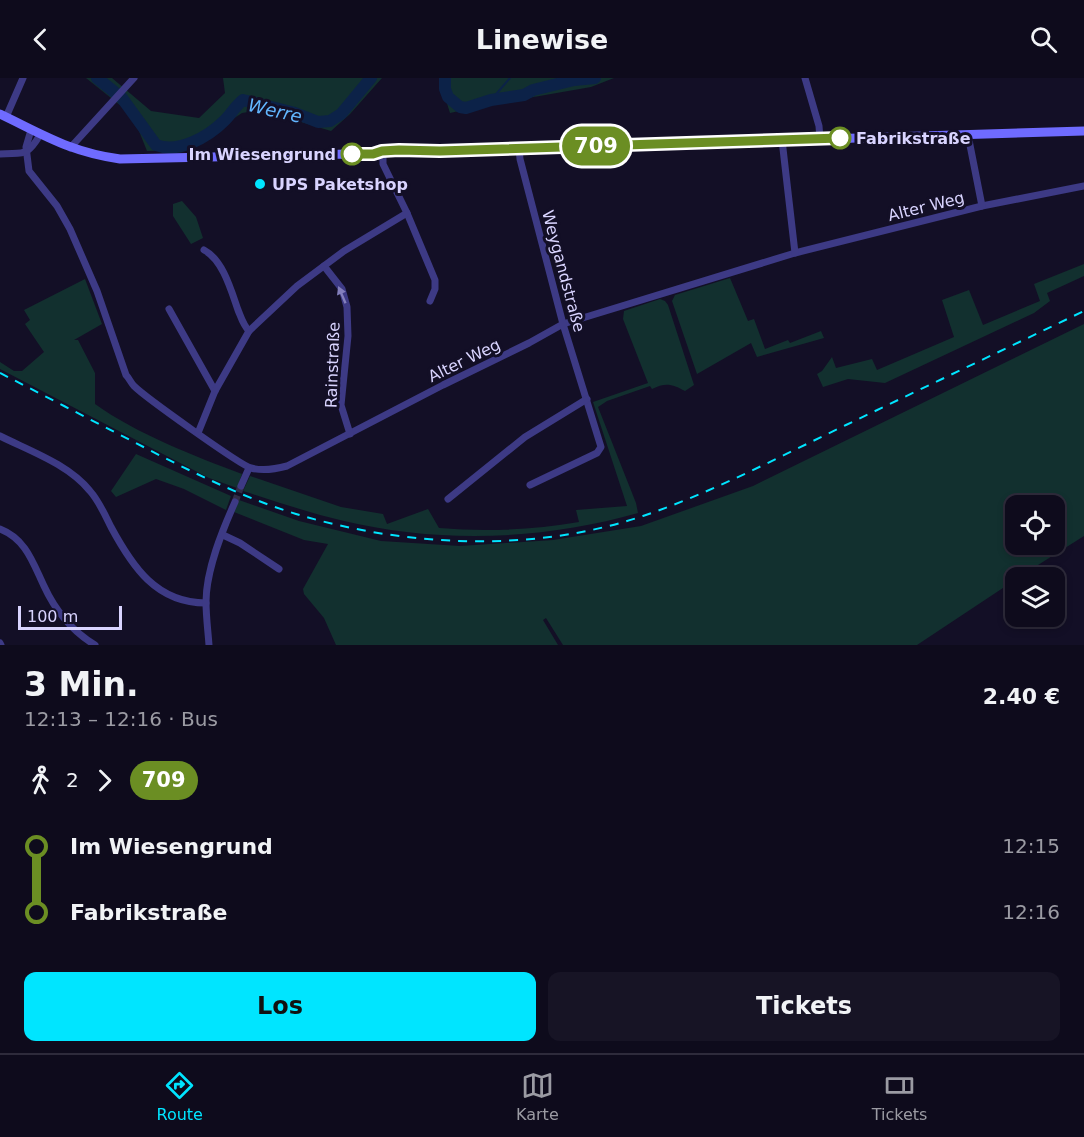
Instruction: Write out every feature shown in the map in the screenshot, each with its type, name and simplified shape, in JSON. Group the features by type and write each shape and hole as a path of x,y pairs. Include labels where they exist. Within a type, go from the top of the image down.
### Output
{"main road":[{"path":"3,115 70,148 99,156 139,159 379,154 1084,130"}],"street":[{"path":"3,115 23,78"},
{"path":"70,148 134,78"},
{"path":"804,78 819,126 820,139"},
{"path":"36,132 27,139 26,153 29,171 57,206 70,229 97,291 126,375 146,396 249,468 241,486"},
{"path":"968,135 982,206"},
{"path":"782,140 795,253"},
{"name":"Weygandstraße","path":"519,148 563,324 600,441 600,450 530,485"},
{"path":"0,154 26,153"},
{"path":"379,154 435,280 435,289 430,301"},
{"name":"Alter Weg","path":"249,468 287,466 443,385 529,344 563,324 795,253 982,206 1084,186"},
{"path":"198,433 215,392 249,331 289,292 344,251 407,213"},
{"path":"204,250 213,255 233,295 244,326 249,331"},
{"name":"Rainstraße","path":"324,266 342,290 347,307 348,336 341,405 350,434"},
{"path":"169,309 215,392"},
{"path":"448,499 525,437 587,399"},
{"path":"0,436 57,465 78,479 90,491 129,560 154,585 186,602 206,603"},
{"path":"209,645 206,603 211,569 235,502"},
{"path":"0,529 20,542 29,554 44,587 63,617 95,645"},
{"path":"223,535 240,543 279,569"}],"green space":[{"path":"86,78 112,78 151,111 199,118 225,93 223,78 382,78 350,114 331,131 261,110 242,113 186,150 147,151 137,126 126,110"},
{"path":"439,78 614,78 591,87 493,104 492,100 491,104 450,113"},
{"path":"182,201 196,217 203,238 191,244 173,216 173,204"},
{"path":"1084,264 1084,276 1047,293 1050,301 1034,313 885,383 848,379 823,387 817,374 832,357 836,368 872,359 877,370 954,337 942,300 969,290 983,325 1040,301 1034,284"},
{"path":"730,278 748,321 754,319 765,349 788,340 790,343 821,331 824,338 757,357 751,343 697,374 672,301 675,295"},
{"path":"85,279 102,324 74,340 78,340 95,373 95,404 147,435 242,474 237,488 209,478 0,369 0,362 14,371 22,371 44,352 25,324 30,320 24,310"},
{"path":"660,299 668,305 694,385 685,391 669,385 661,385 652,389 650,386 607,401 598,407 638,513 566,529 492,536 455,536 381,528 344,521 243,491 250,476 341,507 383,514 387,524 428,509 439,528 457,529 509,530 561,525 579,522 576,510 627,506 593,402 648,383 623,319 624,311"},
{"path":"1084,324 1084,536 1065,548 1065,495 1005,495 1005,555 1054,555 1035,567 1005,567 1005,587 917,645 563,645 546,618 543,620 558,645 336,645 324,618 304,594 303,589 328,544 304,540 234,512 239,500 299,521 381,541 460,546 553,540 641,526 753,486"},
{"path":"136,454 231,496 226,510 184,489 156,479 116,497 111,491"}],"waterway":[{"name":"Werre","path":"97,78 122,98 156,145 165,147 183,146 210,133 243,100 295,113 318,122 330,121 341,114 371,78"},
{"name":"Werre","path":"445,78 448,97 460,107 466,108 491,100 524,95 533,90 574,80 595,78"},
{"path":"491,100 510,78"}],"tunnel":[{"path":"235,502 241,486"}],"railway":[{"path":"0,373 191,471 253,499 296,514 338,525 425,539 514,540 558,536 601,528 669,507 746,474 1084,311"}],"bus line":[{"name":"709","path":"352,154 399,150 406,152 840,138"}],"place":[{"name":"Fabrikstraße","path":"840,138"},
{"name":"Im Wiesengrund","path":"352,154"},
{"name":"UPS Paketshop","path":"260,184"}]}
